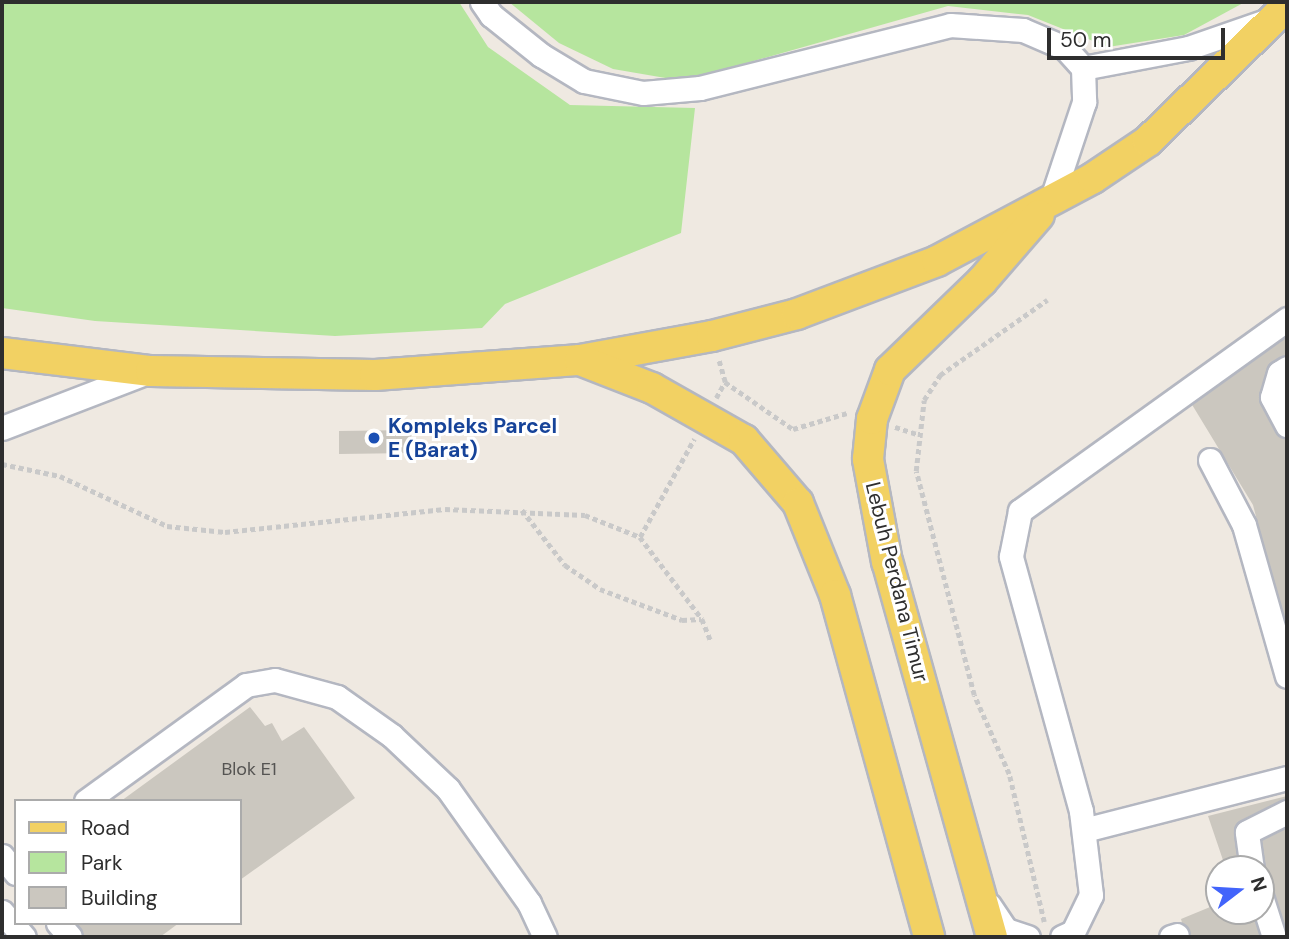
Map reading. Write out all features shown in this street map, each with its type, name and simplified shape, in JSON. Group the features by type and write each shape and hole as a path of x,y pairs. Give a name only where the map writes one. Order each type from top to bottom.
{"main road":[{"path":"2,353 151,371 369,376 580,360 797,314 937,261 1051,201 1148,141 1282,12"},
{"name":"Lebuh Perdana Timur","path":"992,937 876,511 868,459 873,419 890,370 982,281 1051,201"},
{"path":"580,360 652,388 744,440 798,503 835,595 929,937"}],"street":[{"path":"482,2 491,15 541,55 584,81 643,93 700,88 950,25 1023,30 1065,48 1083,68 1084,102 1051,201"},
{"path":"1083,68 1188,48 1282,12"},
{"path":"979,891 1006,930 1045,933 1073,932 1091,895 1084,830 1011,556 1020,512 1287,318"},
{"path":"1287,368 1279,373 1272,397 1287,425"},
{"path":"2,428 151,371"},
{"path":"1210,460 1244,525 1287,676"},
{"path":"89,799 246,685 275,680 337,697 392,736 447,789 529,903 545,937"},
{"path":"1084,830 1287,778"},
{"path":"1250,855 1247,832 1287,812"},
{"path":"2,912 24,937"}],"path":[{"path":"1045,933 1009,774 974,695 916,471 924,400 940,374 1047,300"},
{"path":"725,383 793,429 849,412 919,435"},
{"path":"2,464 60,476 167,526 225,532 445,509 522,509 585,515 640,537 702,619 711,642"},
{"path":"522,509 565,565 600,589 682,620 702,619"}],"green space":[{"path":"2,2 459,2 488,47 570,105 695,108 681,233 505,304 482,328 335,336 95,321 2,308"},
{"path":"509,2 1245,2 1184,35 1108,47 1028,15 948,6 683,81 613,69 559,43"}],"building":[{"path":"1287,333 1286,631 1253,505 1191,403"},
{"path":"411,430 412,453 339,454 339,431"},
{"path":"250,707 265,726 272,723 282,741 304,727 355,798 242,879 242,799 124,799"},
{"path":"1287,796 1287,937 1186,937 1181,919 1205,909 1205,925 1275,925 1275,855 1221,855 1208,816"},
{"path":"74,925 176,925 160,937 83,937"}],"place":[{"name":"Kompleks Parcel E (Barat)","path":"374,438"}]}
